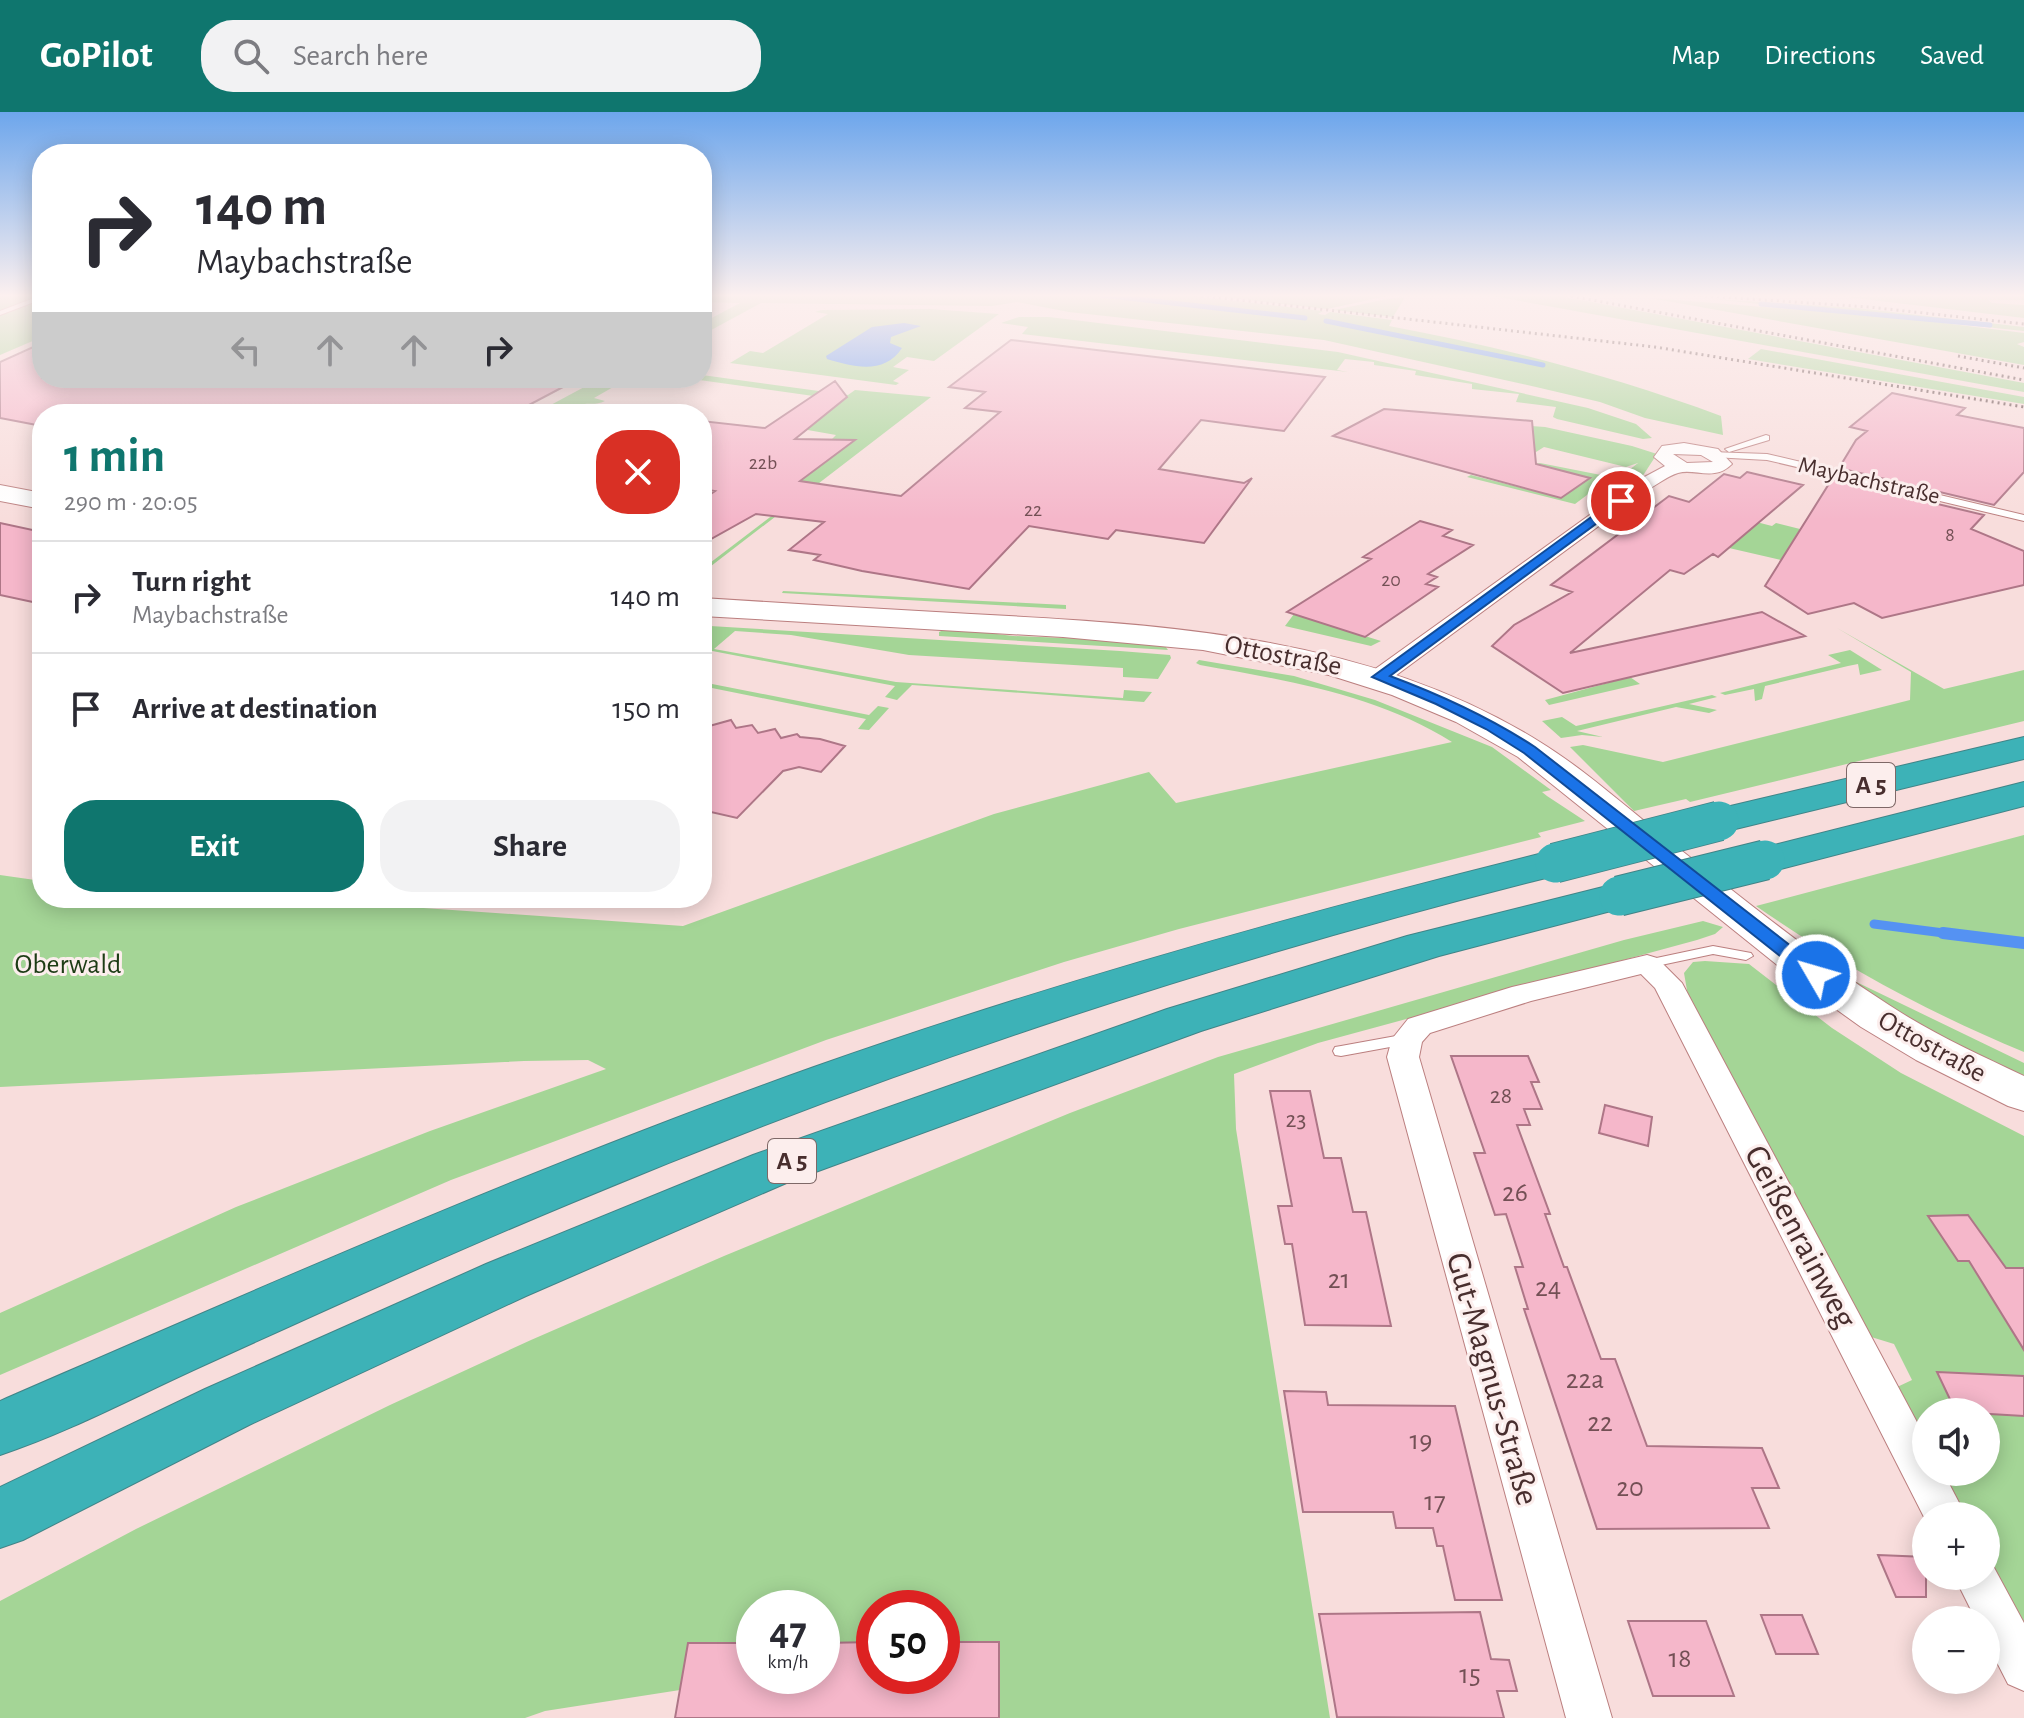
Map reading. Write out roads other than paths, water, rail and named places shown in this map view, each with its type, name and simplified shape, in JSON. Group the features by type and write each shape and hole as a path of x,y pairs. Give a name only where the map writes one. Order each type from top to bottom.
{"highway":[{"name":"A 5","path":"0,1429 477,1218 732,1117 960,1036 1142,976 1390,902 2024,748"},
{"name":"A 5","path":"0,1519 227,1407 464,1299 772,1168 1184,1020 1423,946 2024,794"}],"main road":[{"path":"0,493 32,499"},
{"name":"Ottostraße","path":"712,608 1176,636 1324,662 1379,677 1441,700 1530,750 1828,984 1932,1050 2024,1095"}],"street":[{"name":"Maybachstraße","path":"1379,677 1643,485 1678,466 1665,460 1663,454 1684,448 1713,454"},
{"path":"1407,1039 1419,1026 1523,994 1647,964"},
{"name":"Geißenrainweg","path":"1647,964 1667,983 1938,1502"},
{"name":"Gut-Magnus-Straße","path":"1407,1039 1403,1057 1407,1072 1589,1718"},
{"path":"1983,1590 2024,1669"}],"lane":[{"name":"Maybachstraße","path":"1713,454 1766,438"},
{"name":"Maybachstraße","path":"1713,454 1767,457 2024,518"},
{"path":"1647,964 1713,950 1746,956"},
{"path":"1341,1051 1407,1039"}],"waterway":[{"path":"1874,924 1955,934"},
{"path":"1943,933 1955,934"},
{"path":"1955,934 2024,943"},
{"path":"1955,934 1959,935"}],"railway":[{"path":"1796,370 2024,407"},
{"path":"1970,370 2024,380"}],"park label":[{"name":"Oberwald","path":"68,965"}]}
